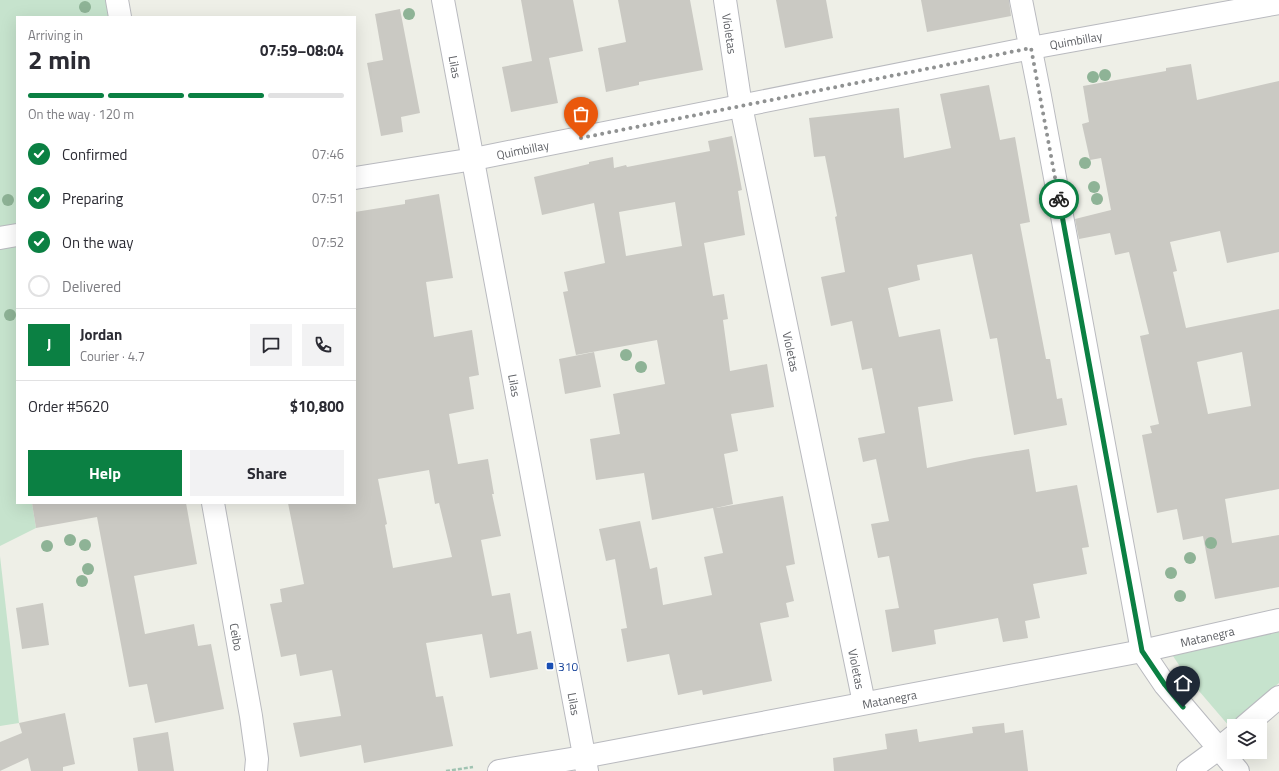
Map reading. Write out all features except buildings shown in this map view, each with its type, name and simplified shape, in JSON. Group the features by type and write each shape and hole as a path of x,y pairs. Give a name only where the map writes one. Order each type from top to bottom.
{"street":[{"path":"117,0 120,16"},
{"name":"Lilas","path":"443,0 474,159 585,764"},
{"name":"Violetas","path":"725,0 741,106 864,703"},
{"path":"1021,0 1142,651 1165,685 1226,742 1238,771"},
{"name":"Quimbillay","path":"356,178 474,159 1031,48 1279,3"},
{"path":"0,238 16,235"},
{"name":"Ceibo","path":"213,504 251,716 257,759 256,771"},
{"name":"Matanegra","path":"499,771 585,764 864,703 1142,651 1279,620"},
{"path":"1253,719 1279,697"},
{"path":"1188,771 1226,742"}],"green space":[{"path":"0,0 117,0 120,16 16,16 16,504 32,504 36,528 0,546"},
{"path":"0,556 19,723 0,726"},
{"path":"1279,625 1279,683 1237,719 1227,719 1227,724 1187,677 1169,650"}],"way so far":[{"path":"581,138 1031,48 1059,199"}],"place":[{"name":"310","path":"550,666"}],"route":[{"path":"1059,199 1142,651 1165,685 1183,707"}]}
